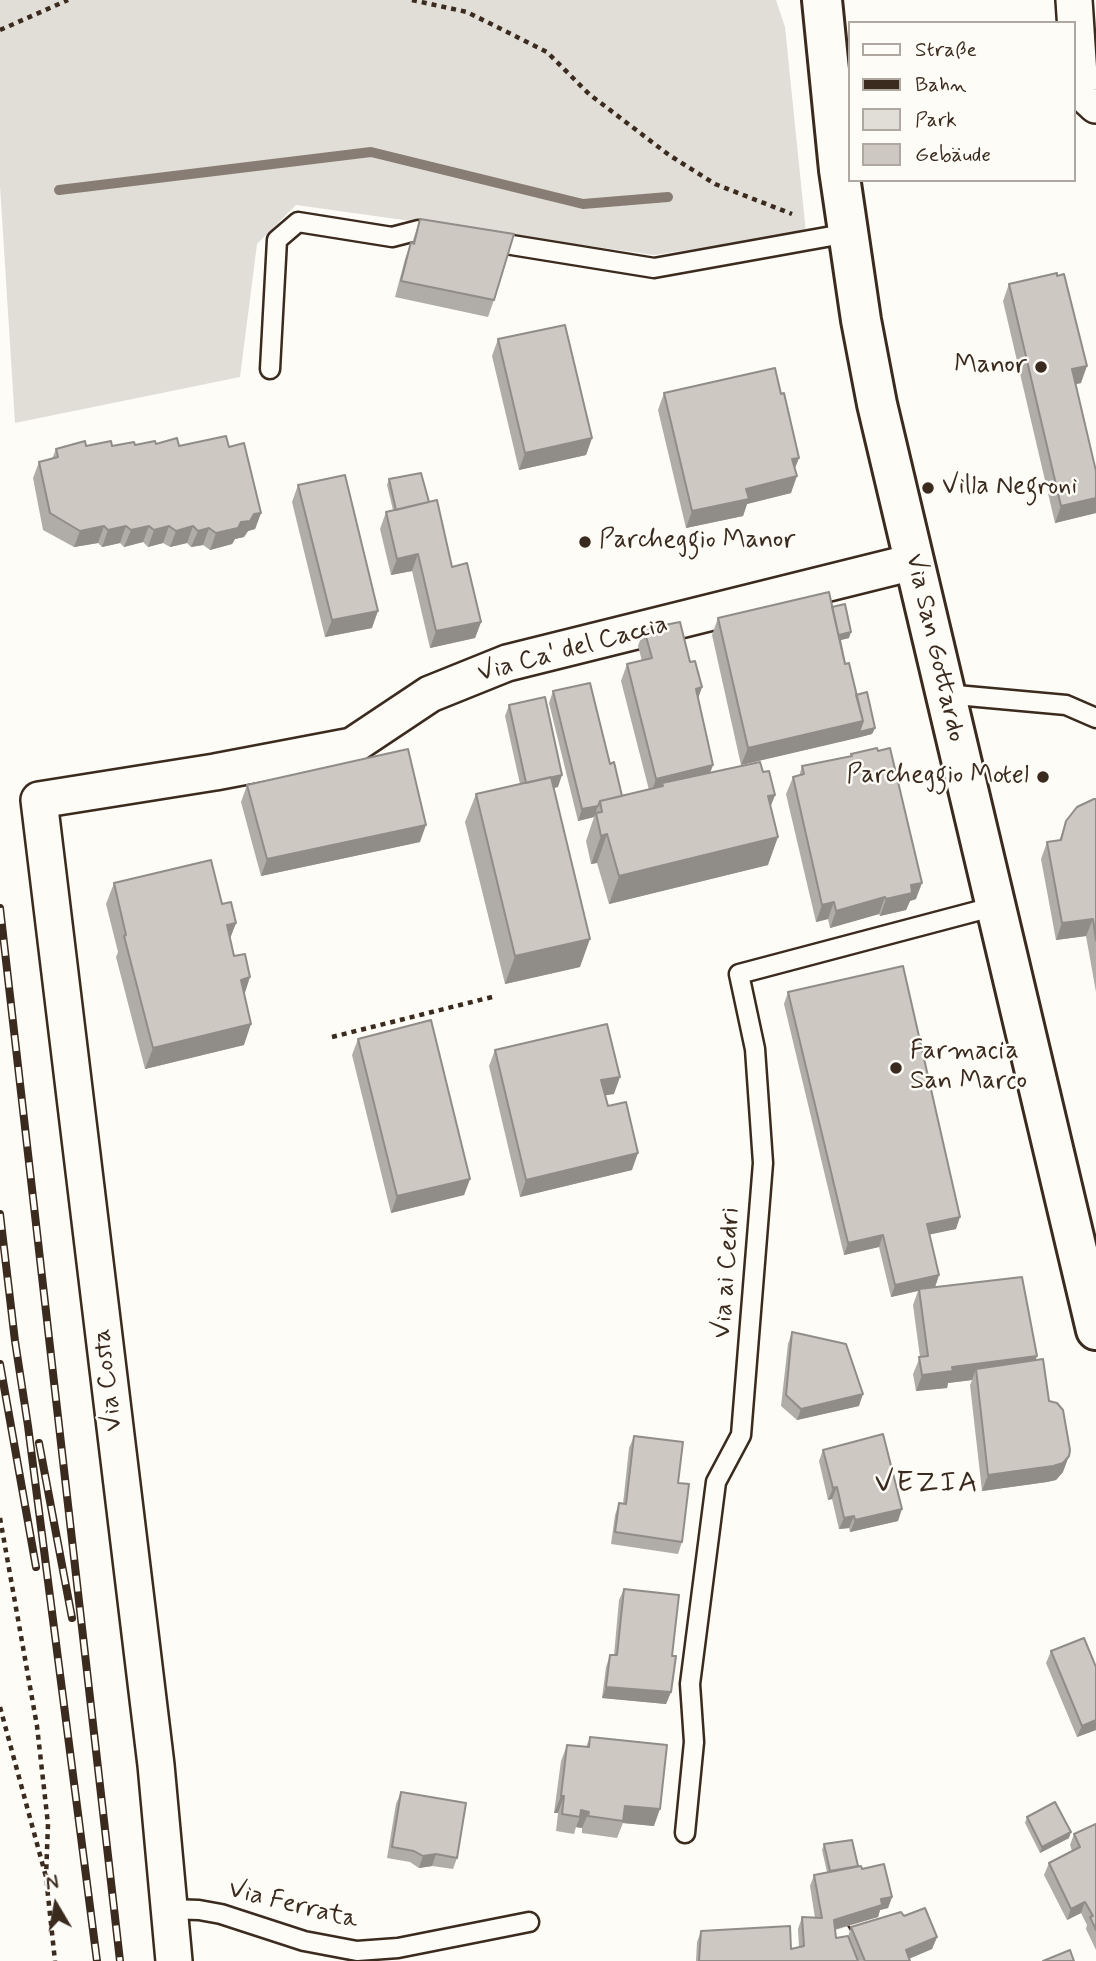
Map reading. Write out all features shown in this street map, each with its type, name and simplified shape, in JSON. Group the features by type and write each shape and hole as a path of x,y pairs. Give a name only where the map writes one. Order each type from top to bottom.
{"main road":[{"name":"Via San Gottardo","path":"822,0 846,235 877,404 996,906 1087,1255 1096,1330"}],"street":[{"path":"1074,0 1080,90 1096,105"},
{"name":"Via Ca' del Caccia","path":"39,800 215,772 352,746 430,694 508,663 913,562"},
{"name":"Via Costa","path":"39,800 154,1751 174,1961"}],"lane":[{"path":"270,369 277,240 298,222 392,236 419,230 654,268 846,235"},
{"path":"945,694 1066,705 1096,718"},
{"name":"Via ai Cedri","path":"685,1833 694,1742 690,1684 716,1482 741,1435 763,1164 755,1049 739,974 996,906"},
{"name":"Via Ferrata","path":"168,1909 221,1914 304,1941 357,1951 398,1948 529,1922"},
{"path":"841,1933 852,1961"}],"path":[{"path":"0,30 68,0"},
{"path":"411,0 467,12 547,52 589,93 670,155 715,184 846,235"},
{"path":"332,1037 496,996"},
{"path":"0,1518 37,1726 48,1824 46,1877 55,1961"},
{"path":"0,1707 46,1877"}],"green space":[{"path":"0,0 776,0 785,27 806,233 654,255 296,205 257,244 240,377 15,423 0,186"}],"building":[{"path":"420,219 514,234 494,300 401,281"},
{"path":"1057,273 1057,276 1064,274 1087,366 1072,369 1096,471 1096,498 1061,506 1009,284"},
{"path":"565,325 592,438 525,453 498,339"},
{"path":"775,368 781,394 784,393 799,458 792,459 797,476 746,489 749,499 692,511 664,393"},
{"path":"226,436 229,447 244,443 261,513 254,514 250,521 241,522 238,528 216,533 209,528 198,531 193,526 176,531 169,526 154,530 149,526 131,530 126,526 108,530 104,526 80,531 50,513 39,462 58,457 56,449 85,441 86,446 111,441 112,446 155,441 156,444 177,438 179,446"},
{"path":"421,473 429,502 396,510 389,479"},
{"path":"345,475 378,611 332,620 298,485"},
{"path":"437,500 452,567 467,563 481,622 436,631 418,554 397,559 386,512"},
{"path":"829,592 845,664 849,663 863,721 748,748 718,618"},
{"path":"845,604 851,632 839,635 845,664 832,607"},
{"path":"680,622 690,662 695,661 702,687 696,689 713,765 656,779 627,664 652,658 644,629"},
{"path":"590,683 610,764 614,762 622,796 582,809 553,691"},
{"path":"867,692 875,728 859,732 863,721 856,695"},
{"path":"545,697 562,775 526,783 509,705"},
{"path":"877,748 878,751 890,748 922,883 911,885 912,893 886,899 885,897 836,911 834,902 822,905 793,777 804,774 802,766"},
{"path":"408,749 426,825 267,859 247,785"},
{"path":"760,762 763,772 769,771 775,795 768,796 778,837 619,876 607,834 601,836 596,813 602,812 600,801 663,786 662,783"},
{"path":"551,777 590,939 515,956 476,794"},
{"path":"1094,799 1096,940 1093,919 1062,923 1047,842 1061,840 1066,821 1077,807"},
{"path":"211,860 222,904 231,902 236,923 227,925 234,956 245,954 250,977 241,980 251,1024 153,1048 124,936 126,935 114,883"},
{"path":"903,966 960,1217 927,1224 939,1275 895,1285 883,1235 848,1243 788,992"},
{"path":"431,1020 470,1179 397,1196 358,1039"},
{"path":"607,1024 620,1077 601,1080 608,1106 626,1102 638,1153 526,1180 495,1050"},
{"path":"1022,1277 1037,1356 952,1367 953,1371 922,1375 919,1357 928,1356 919,1289"},
{"path":"792,1332 846,1344 863,1394 801,1409 786,1395"},
{"path":"1043,1359 1049,1401 1057,1403 1063,1410 1069,1456 1063,1463 1053,1466 988,1475 976,1369"},
{"path":"883,1434 902,1509 855,1520 854,1516 844,1518 837,1487 833,1488 823,1450"},
{"path":"634,1436 683,1442 678,1483 689,1484 682,1542 615,1532 619,1503 626,1504"},
{"path":"624,1589 679,1595 671,1692 606,1687 610,1655 617,1655"},
{"path":"1084,1638 1096,1667 1096,1720 1082,1726 1051,1651"},
{"path":"590,1737 667,1745 660,1809 625,1806 623,1821 588,1816 589,1812 581,1810 580,1817 562,1814 564,1796 561,1796 567,1745 589,1747"},
{"path":"401,1792 466,1803 457,1858 436,1854 423,1856 414,1851 392,1847"},
{"path":"1055,1802 1071,1832 1042,1847 1027,1817"},
{"path":"1096,1824 1096,1930 1090,1917 1093,1916 1085,1902 1071,1909 1049,1863 1080,1847 1074,1834"},
{"path":"852,1840 858,1866 830,1871 824,1844"},
{"path":"884,1864 892,1897 881,1899 882,1905 834,1920 836,1938 848,1936 858,1961 699,1961 701,1931 790,1926 791,1949 804,1946 802,1917 822,1918 814,1875"},
{"path":"925,1908 937,1937 906,1950 910,1961 865,1961 851,1927 901,1912 904,1916"},
{"path":"1070,1950 1074,1961 1043,1961"}],"waterway":[{"path":"59,190 371,152 583,204 668,197"}],"railway":[{"path":"0,908 120,1961"},
{"path":"0,1214 97,1961"},
{"path":"0,1364 36,1567"},
{"path":"39,1443 72,1618"}],"place":[{"name":"Manor","path":"1041,367"},
{"name":"Villa Negroni","path":"928,488"},
{"name":"Parcheggio Manor","path":"585,542"},
{"name":"Parcheggio Motel","path":"1043,777"},
{"name":"Farmacia San Marco","path":"896,1068"}],"district":[{"name":"VEZIA","path":"927,1485"}]}
